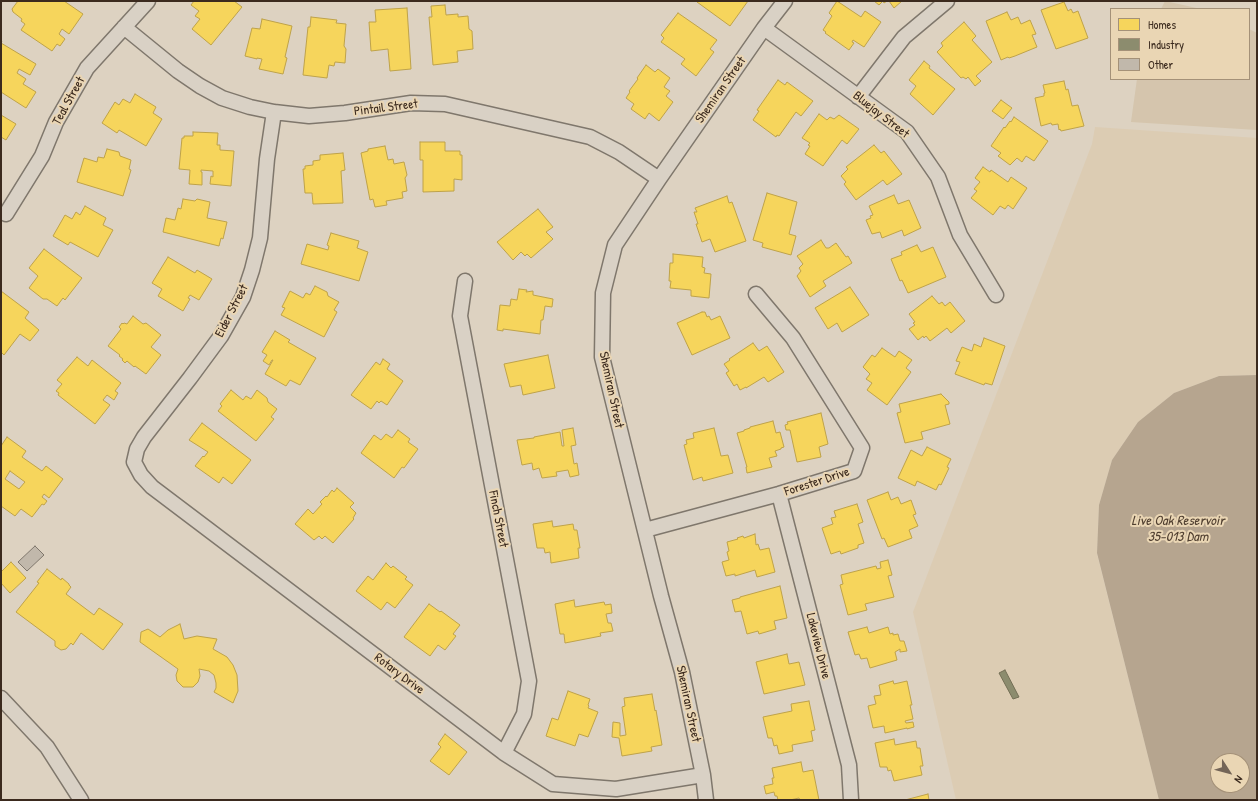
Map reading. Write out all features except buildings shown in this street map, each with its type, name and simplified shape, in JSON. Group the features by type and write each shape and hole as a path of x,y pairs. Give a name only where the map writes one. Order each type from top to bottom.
{"street":[{"name":"Teal Street","path":"6,214 42,156 56,122 87,68 148,1"},
{"name":"Shemiran Street","path":"706,800 703,775 682,672 661,596 602,357 603,293 615,245 658,179 764,28 785,1"},
{"path":"858,97 904,37 948,1"},
{"name":"Pintail Street","path":"124,27 178,71 200,86 222,98 250,107 274,112 309,116 345,113 411,103 445,104 590,137 619,152 658,179"},
{"name":"Bluejay Street","path":"764,28 907,132 938,177 960,235 996,295"},
{"name":"Eider Street","path":"134,462 137,449 144,437 221,336 243,297 260,238 266,159 274,112"},
{"name":"Finch Street","path":"465,281 460,316 529,681 524,714 504,753"},
{"name":"Forester Drive","path":"645,530 779,494 854,471 862,448 793,338 756,294"},
{"name":"Rotary Drive","path":"134,462 141,475 152,487 504,753 553,784 616,789 703,775"},
{"name":"Lakeview Drive","path":"779,494 848,764 850,800"},
{"path":"1,698 47,747 81,800"}],"shaded area":[{"path":"1165,1 1196,8 1162,8"},
{"path":"1250,30 1257,33 1257,130 1131,122 1137,80 1250,80"},
{"path":"1095,127 1257,138 1257,375 1219,376 1174,393 1138,422 1112,460 1099,505 1097,554 1159,800 956,800 913,612 1092,144"}],"water":[{"name":"Live Oak Reservoir 35-013 Dam","path":"1257,375 1257,800 1159,800 1097,553 1099,505 1112,460 1138,422 1174,393 1219,376"}]}
